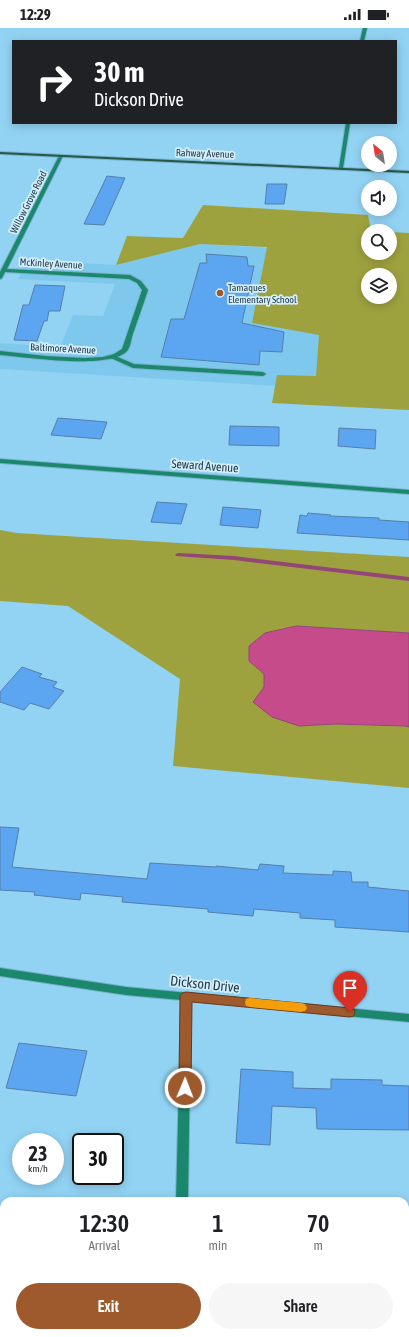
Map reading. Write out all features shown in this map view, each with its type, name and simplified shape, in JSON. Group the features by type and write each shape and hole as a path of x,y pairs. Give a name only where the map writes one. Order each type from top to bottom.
{"street":[{"path":"362,40 365,28"},
{"path":"342,168 348,124"},
{"name":"Rahway Avenue","path":"0,153 409,172"},
{"name":"Willow Grove Road","path":"0,277 61,156"},
{"name":"McKinley Avenue","path":"4,270 96,274"},
{"name":"Baltimore Avenue","path":"0,354 92,360 113,357 122,353 125,350 145,290 143,285 138,280 130,277 96,274"},
{"path":"113,357 133,366 263,374"},
{"name":"Seward Avenue","path":"0,461 409,492"},
{"name":"Dickson Drive","path":"0,972 126,991 409,1018"},
{"path":"182,1197 186,996"}],"shaded area":[{"path":"203,205 368,216 370,224 361,224 361,260 397,260 397,232 409,233 409,410 272,403 277,375 316,376 319,335 252,323 267,247 200,244 116,265 127,236 183,238"},
{"path":"200,244 361,253 361,260 397,260 397,255 409,256 409,410 272,403 276,386 0,369 0,343 60,347 73,315 103,316 115,284 18,279 27,260 116,265"},
{"path":"0,530 17,533 409,557 409,633 296,626 265,633 249,646 249,661 264,674 264,687 299,726 335,724 409,727 409,788 173,766 180,679 68,606 0,601"},
{"path":"296,626 409,633 409,727 335,724 299,726 272,717 253,702 264,687 264,674 249,661 249,646 265,633"}],"building":[{"path":"107,176 125,178 104,225 84,224"},
{"path":"267,184 287,184 284,204 265,204"},
{"name":"Tamaques Elementary School","path":"206,254 247,257 248,266 254,266 242,323 284,332 282,352 260,351 259,365 161,357 171,319 184,319 200,263 207,263"},
{"path":"35,285 65,286 60,311 49,311 47,321 44,321 37,341 14,340 23,305 29,305"},
{"path":"58,418 107,422 101,439 51,435"},
{"path":"230,426 279,427 279,446 229,445"},
{"path":"339,428 376,430 375,449 338,446"},
{"path":"157,502 187,504 181,524 151,522"},
{"path":"223,507 261,510 258,528 220,525"},
{"path":"308,513 331,515 330,516 379,518 379,520 409,522 409,540 297,533 300,515 307,516"},
{"path":"22,667 42,674 39,677 57,682 53,687 64,691 49,709 30,703 24,710 0,702 0,692"},
{"path":"0,827 19,828 12,867 147,879 150,863 216,866 258,870 260,864 284,866 283,873 333,875 333,871 351,872 352,882 368,882 368,887 409,891 409,932 335,927 335,920 300,918 300,913 254,909 253,916 208,912 208,909 122,902 123,897 81,893 80,900 34,895 35,892 0,890"},
{"path":"19,1043 87,1051 76,1096 6,1088"},
{"path":"241,1069 293,1072 293,1088 331,1089 331,1079 382,1080 382,1085 409,1086 409,1130 317,1129 316,1108 272,1106 270,1145 236,1143"}],"waterway":[{"path":"178,555 234,558 409,579"}],"slow traffic":[{"path":"250,1003 301,1008"}],"place":[{"name":"Tamaques Elementary School","path":"220,293"}],"route":[{"path":"185,1088 186,996 350,1012"}]}
